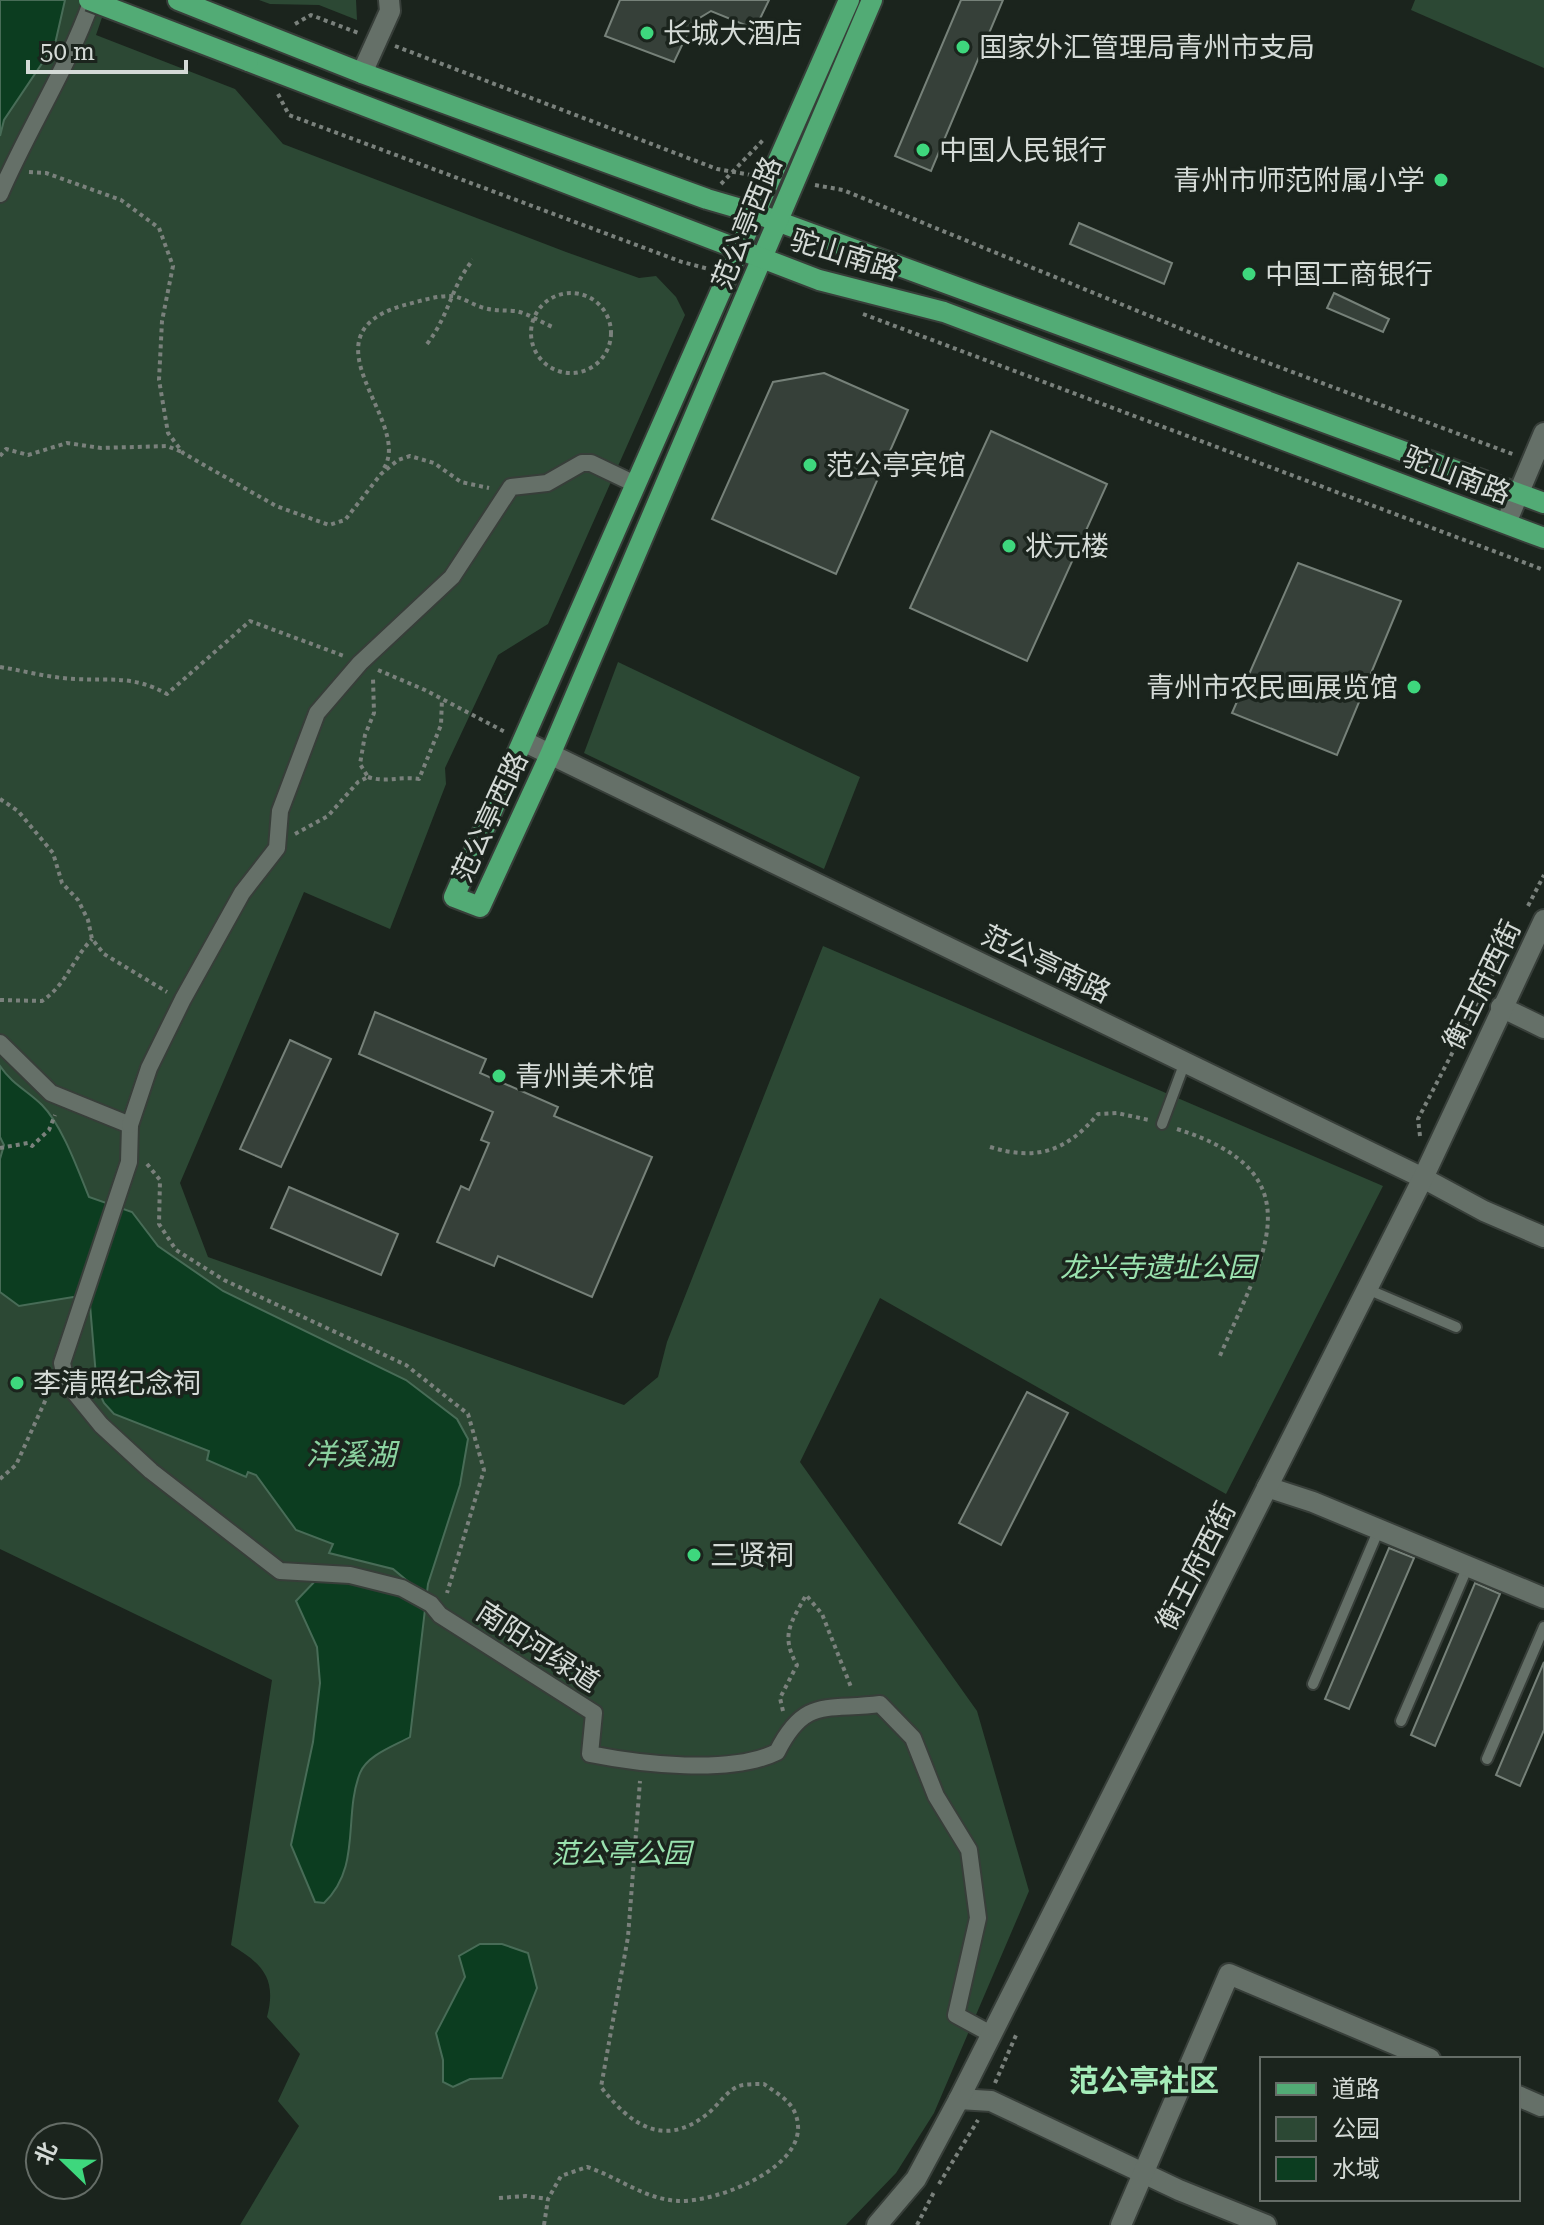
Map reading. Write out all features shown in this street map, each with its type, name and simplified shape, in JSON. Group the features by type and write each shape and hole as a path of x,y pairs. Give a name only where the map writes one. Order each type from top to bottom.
{"main road":[{"name":"驼山南路","path":"91,0 819,280 944,312 1544,538"},
{"name":"驼山南路","path":"178,0 362,73 707,199 755,213 1544,503"},
{"name":"范公亭西路","path":"849,0 454,897 480,907 550,755 872,0"}],"street":[{"path":"0,194 30,126 73,54 91,0"},
{"path":"362,73 392,4"},
{"path":"1506,523 1529,460 1544,433"},
{"path":"62,1363 129,1162 130,1125 149,1068 242,893 277,848 280,811 317,713 360,663 452,577 511,487 547,483 582,463 591,463 635,484"},
{"name":"范公亭南路","path":"523,741 1423,1178 1484,1211 1544,1237"},
{"name":"衡王府西街","path":"877,2225 916,2179 959,2099 1423,1178 1544,920"},
{"path":"1501,1007 1544,1028"},
{"path":"0,1043 51,1093 130,1125"},
{"name":"南阳河绿道","path":"62,1363 66,1382 101,1425 151,1471 280,1571 350,1575 402,1588 594,1713 590,1754 642,1765 735,1763 764,1758 777,1752 787,1732 806,1713 824,1706 840,1710 880,1704"},
{"path":"1267,1487 1379,1529 1544,1598"},
{"path":"880,1704 913,1738 936,1796 969,1850 978,1918 956,2015 991,2034"},
{"path":"1121,2225 1229,1974 1425,2057"},
{"path":"1520,2097 1541,2106"},
{"path":"959,2099 991,2101 1144,2173 1266,2225"}],"lane":[{"path":"1162,1124 1185,1062"},
{"path":"1367,1289 1456,1327"},
{"path":"1313,1684 1379,1529"},
{"path":"1401,1721 1468,1566"},
{"path":"1487,1759 1544,1627"}],"path":[{"path":"267,34 311,15 717,169 758,176"},
{"path":"256,64 289,115 682,262 711,270"},
{"path":"707,199 772,130"},
{"path":"10,171 46,173 121,200 159,228 173,266 162,321 159,380 168,433 183,453"},
{"path":"813,185 843,190 1228,348 1529,460"},
{"path":"427,344 443,324 457,281 473,260"},
{"path":"0,456 6,449 28,455 67,443 101,448 167,446 276,506 329,525 345,520 389,460 390,445 362,379 360,352 367,326 380,313 454,295 480,307 517,311 555,328"},
{"path":"560,295 585,296 605,312 610,325 607,351 587,370 561,373 538,358 531,334 533,319 539,309 560,295"},
{"path":"858,313 1544,570"},
{"path":"381,474 398,460 410,456 434,463 461,482 483,488 511,487"},
{"path":"0,667 73,679 116,678 145,682 167,694 250,621 360,663"},
{"path":"442,699 441,725 419,779 404,776 384,782 368,777 360,764 365,735 374,713 373,668 442,699 523,741"},
{"path":"277,848 304,827 328,816 358,782 368,777"},
{"path":"0,799 18,811 53,853 62,883 88,920 92,939 104,954 127,970 183,999"},
{"path":"0,1000 42,1001 65,981 79,953 92,939"},
{"path":"0,1148 28,1143 32,1146 49,1130 56,1113"},
{"path":"990,1147 1016,1155 1041,1152 1079,1136 1098,1114 1117,1113 1162,1124 1223,1145 1243,1159 1254,1171 1270,1203 1264,1252 1219,1358"},
{"path":"130,1144 160,1180 159,1224 176,1250 224,1280 406,1365 468,1414 484,1470 436,1609"},
{"path":"0,1479 16,1465 62,1363"},
{"path":"787,1732 780,1698 797,1665 787,1647 790,1625 806,1595 822,1614 854,1693 880,1704"},
{"path":"544,2225 548,2199 561,2176 587,2167 639,2192 661,2198 679,2201 705,2199 754,2184 790,2149 799,2128 795,2112 764,2084 739,2086 705,2116 667,2131 637,2124 624,2115 601,2087 628,1937 642,1765"},
{"path":"499,2198 526,2196 548,2199"}],"green space":[{"name":"范公亭公园","path":"0,0 108,0 96,35 235,89 283,144 639,278 656,276 676,297 685,315 548,624 498,655 445,768 446,784 390,929 304,892 180,1183 208,1257 624,1405 658,1377 667,1342 823,946 1383,1186 1226,1494 880,1298 800,1462 977,1711 1029,1891 934,2113 896,2173 846,2225 240,2225 299,2126 278,2101 300,2054 267,2017 270,1992 265,1974 252,1959 231,1945 272,1680 0,1549"},
{"path":"259,0 356,0 357,20 319,5 270,4"},
{"path":"1415,0 1544,0 1544,68 1411,10"},
{"path":"618,662 860,777 824,869 584,753"}],"water":[{"path":"0,0 65,0 55,44 4,120 0,136"},
{"name":"洋溪湖","path":"0,1066 37,1100 56,1124 89,1197 132,1212 158,1246 223,1291 406,1380 457,1419 468,1439 460,1485 428,1584 410,1737 375,1756 360,1773 355,1789 348,1857 336,1889 324,1903 315,1902 291,1845 313,1742 320,1683 317,1647 296,1601 318,1578 354,1579 406,1595 410,1583 393,1569 329,1553 333,1544 296,1530 256,1475 248,1472 246,1477 207,1460 209,1451 114,1414 97,1388 90,1305 73,1297 19,1306 0,1292 0,1159 4,1145 0,1137"},
{"path":"480,1944 502,1944 528,1953 537,1988 502,2078 470,2079 453,2087 443,2082 443,2060 436,2033 465,1977 459,1956"}],"building":[{"name":"长城大酒店","path":"620,0 769,0 755,29 711,11 693,22 674,62 605,36"},
{"path":"961,0 1003,0 931,171 895,156"},
{"path":"1079,223 1172,263 1164,284 1070,244"},
{"path":"1334,293 1389,319 1383,332 1327,308"},
{"name":"范公亭宾馆","path":"824,373 908,410 836,574 712,519 773,382"},
{"name":"状元楼","path":"991,431 1107,484 1027,661 910,608"},
{"path":"1298,563 1401,601 1337,755 1232,713"},
{"path":"375,1012 486,1059 480,1073 558,1107 554,1116 652,1157 592,1297 498,1256 494,1266 437,1242 461,1186 469,1190 489,1143 481,1140 493,1112 359,1054"},
{"path":"290,1040 331,1059 281,1167 240,1149"},
{"path":"289,1187 398,1234 381,1275 271,1228"},
{"path":"1027,1392 1068,1413 1001,1545 959,1523"},
{"path":"1389,1548 1414,1558 1349,1709 1325,1699"},
{"path":"1475,1583 1500,1594 1435,1746 1411,1735"},
{"path":"1544,1662 1544,1730 1520,1786 1496,1775"}],"place":[{"name":"长城大酒店","path":"647,33"},
{"name":"国家外汇管理局青州市支局","path":"963,47"},
{"name":"中国人民银行","path":"923,150"},
{"name":"青州市师范附属小学","path":"1441,180"},
{"name":"中国工商银行","path":"1249,274"},
{"name":"范公亭宾馆","path":"810,465"},
{"name":"状元楼","path":"1009,546"},
{"name":"青州市农民画展览馆","path":"1414,687"},
{"name":"青州美术馆","path":"499,1076"},
{"name":"李清照纪念祠","path":"17,1383"},
{"name":"三贤祠","path":"694,1555"}],"district":[{"name":"范公亭社区","path":"1144,2080"}],"park label":[{"name":"龙兴寺遗址公园","path":"1158,1267"}]}
